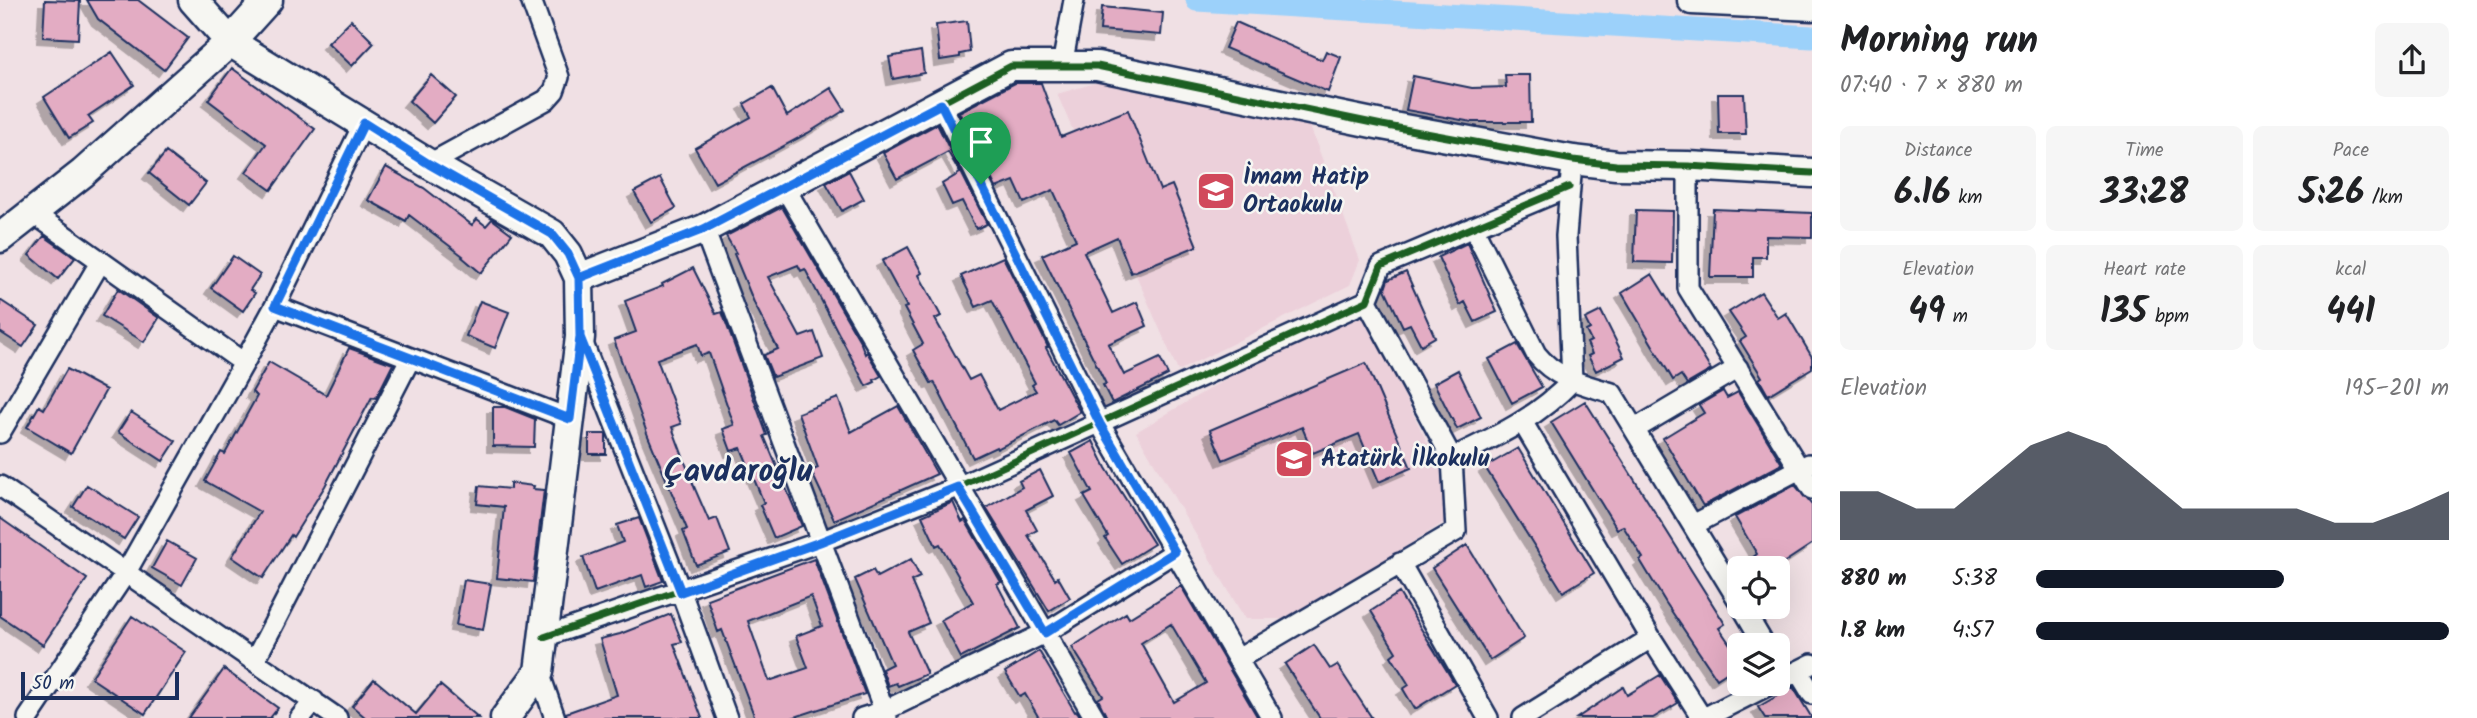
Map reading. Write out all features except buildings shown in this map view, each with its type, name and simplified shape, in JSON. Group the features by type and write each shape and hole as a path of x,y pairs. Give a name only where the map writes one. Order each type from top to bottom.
{"street":[{"path":"193,0 230,42 429,164 552,234 568,254 579,278 580,337 539,672 555,718"},
{"path":"0,238 83,173 230,42 268,0"},
{"path":"429,164 546,100 554,91 559,77 531,0"},
{"path":"1692,0 1812,6"},
{"path":"1062,66 1074,2"},
{"path":"579,278 704,229 1011,66 1097,66 1382,125 1571,173"},
{"path":"941,104 1100,424 1272,718"},
{"path":"28,718 125,574 275,306 364,123"},
{"path":"544,637 820,542 958,487 1100,424 1367,301 1381,266 1473,227 1571,173 1616,165 1812,173"},
{"path":"1688,166 1688,288 1738,368 1806,466 1812,489"},
{"path":"1452,458 1523,423 1558,396 1572,381 1566,236 1571,173"},
{"path":"785,188 1095,718"},
{"path":"33,213 244,363"},
{"path":"1473,227 1536,354 1550,369 1572,381 1612,393 1727,582"},
{"path":"704,229 886,715"},
{"path":"0,433 101,261"},
{"path":"1238,659 1456,531 1452,458 1367,301"},
{"path":"275,306 570,419"},
{"path":"580,337 681,592 727,718"},
{"path":"255,660 410,359"},
{"path":"1635,429 1738,368"},
{"path":"1523,423 1651,638 1703,718 1745,696"},
{"path":"1693,525 1806,466"},
{"path":"0,486 337,718"},
{"path":"862,718 886,715 1045,633 1175,552"},
{"path":"1400,563 1488,718"},
{"path":"1522,718 1651,638"},
{"path":"505,718 539,672"},
{"path":"1790,676 1812,694"},
{"path":"300,718 314,701"}],"shaded area":[{"name":"İmam Hatip Ortaokulu","path":"1113,78 1308,121 1360,260 1350,285 1178,371 1057,94"},
{"name":"Atatürk İlkokulu","path":"1358,301 1449,487 1446,521 1291,619 1245,619 1136,432"}],"waterway":[{"path":"1197,0 1812,37"}],"cycle path":[{"path":"579,278 704,229 1011,66 1097,66 1382,125 1573,160 1616,165 1812,173"},
{"path":"544,637 820,542 958,487 1367,301 1381,266 1569,187"}],"place":[{"name":"İmam Hatip Ortaokulu","path":"1216,191"},
{"name":"Atatürk İlkokulu","path":"1294,459"}],"district":[{"name":"Çavdaroğlu","path":"738,472"}],"route":[{"path":"981,184 941,104 704,229 579,278 580,337 570,419 275,306 364,123 429,164 552,234 568,254 579,278 580,337 681,592 820,542 958,487 1045,633 1175,552 1100,424 981,184"}]}
